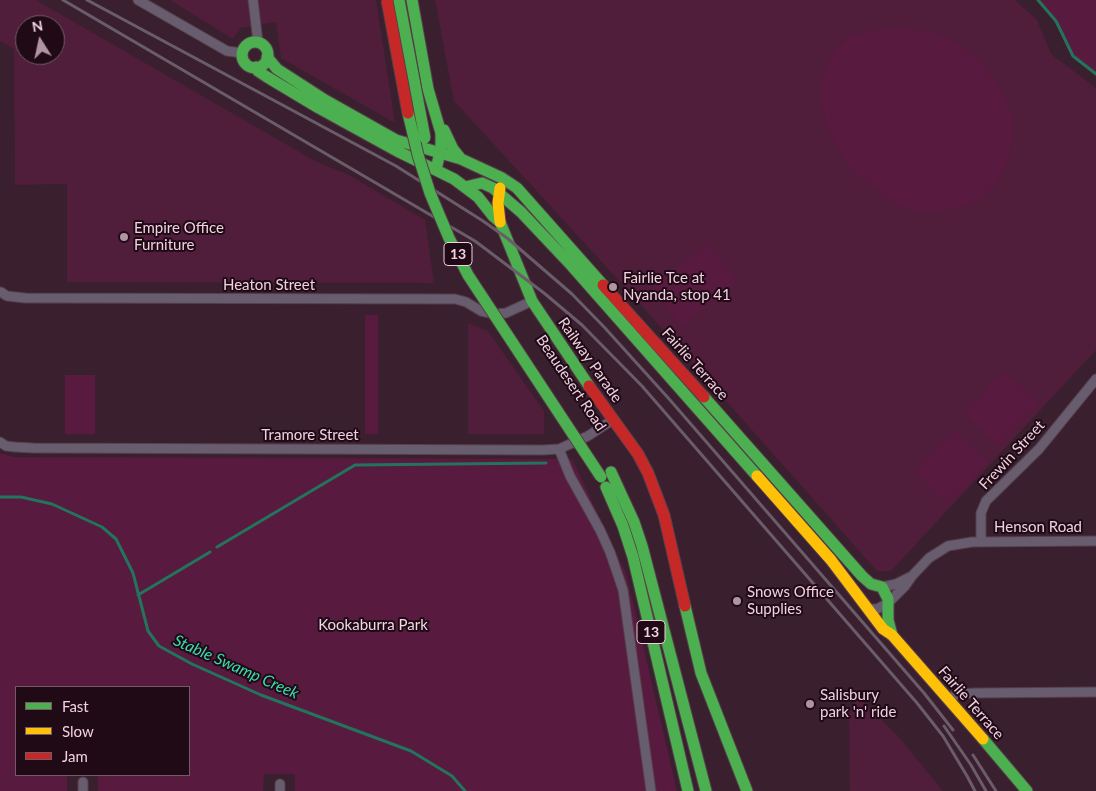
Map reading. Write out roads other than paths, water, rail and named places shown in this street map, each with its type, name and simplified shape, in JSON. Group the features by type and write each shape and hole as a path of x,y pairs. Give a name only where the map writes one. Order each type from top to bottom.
{"main road":[{"name":"Beaudesert Road","path":"387,0 406,105 418,155 430,193 449,238 468,275 488,307 571,430 606,475 634,522 642,546 706,791"},
{"name":"Beaudesert Road","path":"399,0 426,144 440,189 479,273 549,378"},
{"path":"412,0 428,89 439,122 442,139 436,152"},
{"path":"419,39 414,44 414,47 436,152 436,170"},
{"path":"268,56 264,64 256,67 246,64 242,53 248,44 258,42 266,49 268,56 277,69 325,100 396,140 436,152"},
{"name":"Railway Parade","path":"256,67 258,71 267,77 397,152 454,178 478,197 492,216 500,222 532,301 638,454 657,492 701,673 747,791"},
{"path":"439,122 453,149 461,159"},
{"name":"Fairlie Terrace","path":"436,152 461,159 502,178 517,188 578,259 671,359 862,576 871,584 882,587"},
{"path":"500,222 498,203 502,178"},
{"name":"Fairlie Terrace","path":"465,187 482,183 500,192 565,258 832,560 883,629 892,635 1027,791"},
{"name":"Beaudesert Road","path":"582,425 599,452 612,500 633,557 688,791"},
{"path":"882,587 888,603 888,620 892,635"}],"street":[{"path":"138,0 227,51 242,53"},
{"path":"253,0 258,42"},
{"name":"Heaton Street","path":"0,292 7,296 25,298 455,299 466,302 481,311 495,314 506,313 532,301"},
{"name":"Frewin Street","path":"981,542 981,513 986,501 1039,449 1094,384"},
{"name":"Tramore Street","path":"0,442 15,448 559,449 588,436 614,419"},
{"path":"559,449 570,476 607,545 617,568 623,590 651,791"},
{"name":"Henson Road","path":"981,542 1096,541"},
{"path":"869,609 878,609 888,603 906,586 912,576 929,558 948,546 981,542"},
{"path":"882,587 896,584 912,576"},
{"path":"949,700 956,694 976,692 1096,692"}],"waterway":[{"path":"1038,0 1056,21 1073,56 1096,74"},
{"path":"217,547 355,465 546,463"},
{"name":"Stable Swamp Creek","path":"0,497 21,497 52,504 102,527 116,539 133,573 148,631 159,646 192,664 261,695 411,751 452,776 465,791"},
{"path":"138,595 210,552"}],"railway":[{"path":"63,0 475,241 544,293 582,325 642,386 917,703 943,736 975,791"},
{"path":"87,0 396,166 507,238 572,294 605,328 670,400 924,693 953,730"},
{"path":"944,726 971,765 986,791"},
{"path":"973,755 996,791"}],"place":[{"name":"Empire Office Furniture","path":"124,237"},
{"name":"Fairlie Tce at Nyanda, stop 41","path":"613,287"},
{"name":"Snows Office Supplies","path":"737,601"},
{"name":"Salisbury park 'n' ride","path":"810,704"}],"park label":[{"name":"Kookaburra Park","path":"373,625"}]}
